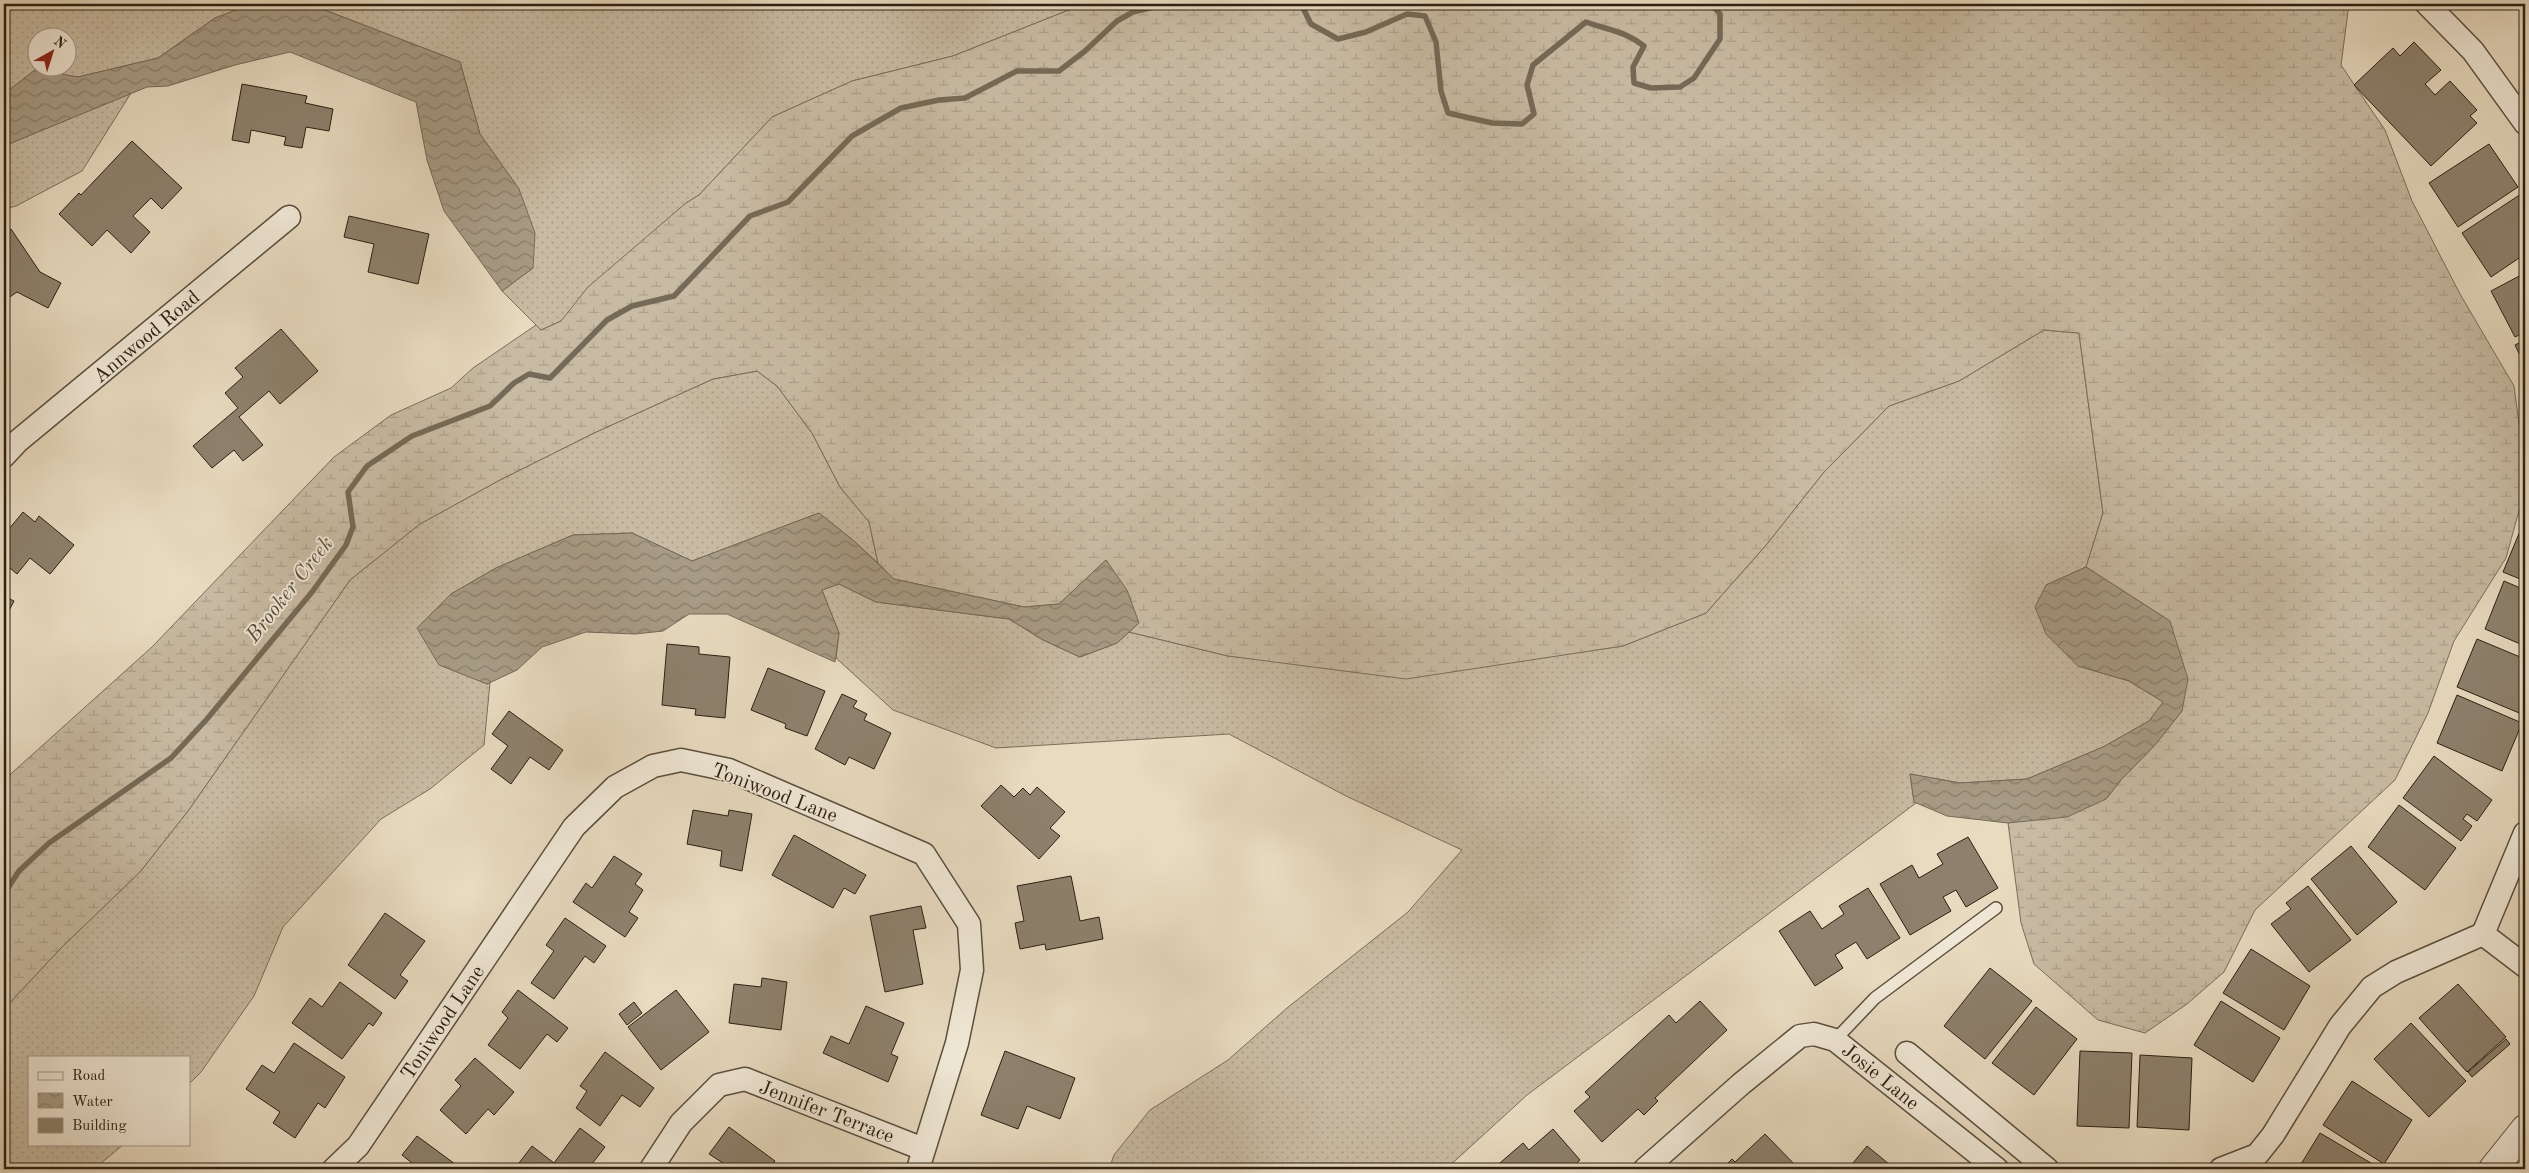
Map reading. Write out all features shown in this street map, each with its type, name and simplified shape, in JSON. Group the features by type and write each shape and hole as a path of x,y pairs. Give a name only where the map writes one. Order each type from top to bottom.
{"street":[{"path":"2426,4 2473,51 2525,123"},
{"name":"Annwood Road","path":"8,442 289,217"},
{"name":"Toniwood Lane","path":"334,1169 358,1146 574,827 615,787 653,766 681,760 729,770 924,854 970,924 972,970 957,1043 921,1159"},
{"path":"2221,1169 2257,1155 2274,1135 2340,1026 2372,986 2396,972 2483,934 2525,833"},
{"path":"2483,934 2525,966"},
{"name":"Josie Lane","path":"1645,1169 1741,1084 1800,1036 1814,1034 1835,1040 1997,1169"},
{"path":"1907,1052 2047,1169"},
{"name":"Jennifer Terrace","path":"650,1169 681,1123 720,1085 745,1079 921,1159"},
{"path":"2493,1169 2525,1130"}],"lane":[{"path":"1835,1040 1875,998 1996,908"}],"green space":[{"path":"4,4 252,4 215,18 158,58 78,77 78,28 28,28 28,75 4,94"},
{"path":"309,4 1084,4 953,56 852,81 772,117 699,195 686,203 561,321 541,330 502,291 533,268 519,189 480,134 460,62"},
{"path":"1084,4 2349,4 2341,65 2385,130 2412,201 2460,294 2514,386 2525,469 2525,489 2506,558 2454,641 2428,713 2395,780 2255,910 2224,972 2187,1004 2145,1033 2098,1020 2034,964 2021,923 2008,823 2106,799 2121,780 2155,745 2182,711 2170,621 2086,567 2103,513 2079,333 2044,330 1959,381 1889,406 1824,472 1767,544 1706,613 1623,646 1406,679 1228,656 1129,632 1139,623 1106,560 1059,604 1024,607 894,579 878,563 869,522 840,487 812,433 777,386 757,371 713,379 594,433 498,481 420,524 350,580 188,811 140,872 62,947 4,1009 4,780 152,647 334,457 391,415 451,388 473,368 536,325 541,330 561,321 588,287 686,203 699,195 772,117 852,81 953,56"},
{"path":"131,93 82,171 16,206 4,209 4,146"},
{"path":"2044,330 2079,333 2103,513 2086,567 2046,585 2078,666 2129,681 2164,702 2149,721 2103,747 2027,779 1960,783 1910,774 1914,801 1916,803 1527,1095 1446,1169 1109,1169 1114,1155 1150,1110 1228,1060 1287,1008 1408,912 1462,850 1346,796 1229,734 996,748 893,710 836,658 839,633 822,590 839,584 876,602 1009,619 1043,640 1080,657 1117,643 1129,632 1228,656 1292,663 1516,661 1623,646 1706,613 1767,544 1824,472 1889,406 1959,381"},
{"path":"757,371 777,386 812,433 840,487 869,522 878,563 819,513 692,561 632,533 573,535 496,568 451,594 487,684 490,683 484,745 430,789 381,819 283,927 254,996 201,1072 190,1083 190,1056 28,1056 28,1146 122,1146 94,1169 4,1169 4,1009 62,947 140,872 188,811 350,580 420,524 498,481 594,433 713,379"}],"water":[{"path":"252,4 309,4 460,62 480,134 519,189 535,233 533,268 502,291 444,211 427,160 416,102 290,52 235,65 168,86 147,87 4,146 4,94 28,75 28,78 78,78 158,58 215,18"},
{"path":"819,513 854,541 894,579 1024,607 1059,604 1106,560 1127,590 1139,623 1117,643 1080,657 1043,640 1009,619 876,602 839,584 822,590 839,633 835,662 727,614 689,614 663,631 635,634 586,632 542,647 517,670 487,684 439,665 417,628 451,594 496,568 573,535 632,533 692,561"},
{"path":"2086,567 2170,621 2188,679 2182,711 2155,745 2121,780 2106,799 2067,817 2008,823 1947,816 1914,802 1910,774 1960,783 2027,779 2103,747 2149,721 2163,702 2129,681 2078,666 2046,634 2035,607 2046,585"}],"building":[{"path":"2414,42 2441,70 2425,84 2435,95 2450,81 2477,110 2470,116 2477,123 2431,166 2354,85 2393,48 2400,56"},
{"path":"242,84 307,96 305,103 333,109 329,131 306,127 302,148 284,145 286,137 251,130 249,143 232,140"},
{"path":"132,141 182,188 162,209 151,198 133,216 150,232 131,253 107,230 92,246 59,214 79,193 81,195"},
{"path":"2489,144 2518,187 2458,227 2429,183"},
{"path":"2521,194 2525,201 2525,254 2491,277 2462,233"},
{"path":"349,216 429,234 418,284 368,272 374,244 344,237"},
{"path":"11,229 40,272 61,283 48,308 17,292 4,301 4,234"},
{"path":"2525,273 2525,332 2515,337 2491,291"},
{"path":"281,329 318,371 280,404 269,391 239,417 263,445 243,461 234,450 212,468 193,446 238,408 225,393 243,377 235,368"},
{"path":"2525,340 2525,366 2515,345"},
{"path":"23,512 35,522 39,516 74,545 50,574 30,558 17,574 4,563 4,535"},
{"path":"2523,524 2525,525 2525,581 2503,572"},
{"path":"2504,581 2525,590 2525,646 2485,629"},
{"path":"4,596 14,601 4,620"},
{"path":"2477,639 2525,659 2524,715 2457,687"},
{"path":"667,644 699,647 699,654 730,657 725,718 695,715 696,709 662,705"},
{"path":"768,668 825,691 807,736 785,728 786,724 751,710"},
{"path":"842,694 857,701 853,707 867,714 864,720 891,733 874,769 849,757 845,765 815,749"},
{"path":"2457,695 2522,723 2502,771 2437,743"},
{"path":"509,711 563,750 549,770 530,757 511,784 491,769 508,746 492,734"},
{"path":"2434,756 2492,800 2477,821 2467,814 2463,819 2472,826 2461,841 2403,798"},
{"path":"1001,785 1014,797 1023,788 1030,795 1037,787 1065,812 1050,828 1060,836 1039,859 981,806"},
{"path":"2399,805 2456,848 2425,890 2368,847"},
{"path":"693,810 728,816 729,810 752,814 742,871 720,866 722,851 687,844"},
{"path":"794,835 866,875 855,894 844,888 833,908 772,875"},
{"path":"1968,837 1998,888 1966,907 1956,890 1943,897 1951,911 1910,935 1880,884 1912,865 1919,878 1943,864 1937,854"},
{"path":"2351,846 2397,902 2357,935 2311,879"},
{"path":"614,856 642,874 635,884 643,890 629,912 638,918 625,937 573,902 586,883 592,888"},
{"path":"1071,876 1080,921 1099,917 1103,939 1046,950 1045,944 1020,949 1015,923 1024,921 1017,886"},
{"path":"2308,886 2351,940 2309,972 2271,924 2291,909 2286,903"},
{"path":"1868,888 1900,938 1867,959 1856,942 1835,955 1843,968 1815,986 1779,931 1810,911 1822,929 1844,914 1839,906"},
{"path":"921,906 926,928 913,930 923,984 885,992 870,916"},
{"path":"385,913 425,941 400,975 408,981 395,999 348,965"},
{"path":"565,918 606,946 594,963 585,956 554,999 531,983 554,951 546,945"},
{"path":"2251,949 2310,986 2284,1030 2223,993"},
{"path":"1990,968 2032,1001 1985,1059 1944,1026"},
{"path":"762,978 787,982 781,1030 729,1023 734,984 761,987"},
{"path":"340,982 382,1013 373,1026 369,1023 342,1059 292,1023 310,998 322,1007"},
{"path":"2458,984 2506,1037 2467,1072 2419,1018"},
{"path":"518,990 568,1028 557,1042 547,1034 520,1069 488,1045 508,1018 502,1012"},
{"path":"676,990 709,1032 661,1070 628,1027"},
{"path":"1700,1001 1727,1030 1655,1098 1658,1101 1644,1115 1638,1109 1602,1142 1574,1111 1590,1097 1585,1092 1669,1015 1676,1023"},
{"path":"2221,1001 2280,1038 2253,1082 2194,1045"},
{"path":"634,1002 642,1013 627,1025 619,1014"},
{"path":"866,1006 904,1023 891,1054 898,1057 888,1082 823,1053 831,1036 849,1044"},
{"path":"2036,1007 2077,1039 2034,1095 1992,1063"},
{"path":"2411,1023 2466,1081 2429,1117 2374,1059"},
{"path":"2506,1039 2510,1044 2472,1077 2468,1072"},
{"path":"294,1043 345,1077 325,1108 318,1103 295,1138 273,1123 280,1112 246,1089 262,1065 274,1073"},
{"path":"1005,1051 1075,1078 1060,1119 1027,1106 1018,1129 981,1115"},
{"path":"2080,1051 2132,1053 2129,1128 2077,1126"},
{"path":"605,1052 654,1088 640,1107 622,1095 600,1126 576,1108 587,1091 580,1086"},
{"path":"2140,1055 2192,1058 2189,1130 2137,1127"},
{"path":"475,1058 514,1092 494,1115 488,1109 466,1134 440,1110 461,1086 455,1080"},
{"path":"2352,1081 2412,1120 2384,1164 2323,1125"},
{"path":"729,1127 775,1161 769,1169 723,1169 726,1165 709,1154"},
{"path":"580,1128 605,1147 588,1169 528,1169 519,1163 532,1146 554,1163"},
{"path":"1553,1129 1580,1160 1570,1169 1493,1169 1523,1143 1529,1150"},
{"path":"2320,1133 2381,1169 2298,1169"},
{"path":"1765,1134 1797,1167 1795,1169 1722,1169 1732,1159 1735,1162"},
{"path":"417,1136 455,1164 451,1169 407,1169 412,1163 402,1155"},
{"path":"1867,1146 1895,1169 1848,1169"}],"waterway":[{"name":"Brooker Creek","path":"4,894 19,871 49,843 171,758 207,719 312,592 346,545 353,527 348,492 367,466 412,436 490,406 514,383 529,374 550,378 607,320 632,306 674,296 750,216 788,202 852,136 901,108 939,100 965,98 1017,71 1059,71 1085,51 1117,21 1133,12 1166,4"},
{"name":"Brooker Creek","path":"1301,4 1311,24 1338,39 1366,32 1407,14 1425,16 1436,42 1441,91 1448,113 1492,123 1522,124 1534,114 1527,85 1533,65 1586,22 1623,34 1644,46 1633,67 1634,83 1651,88 1680,87 1694,78 1720,39 1720,14 1711,4"}]}
